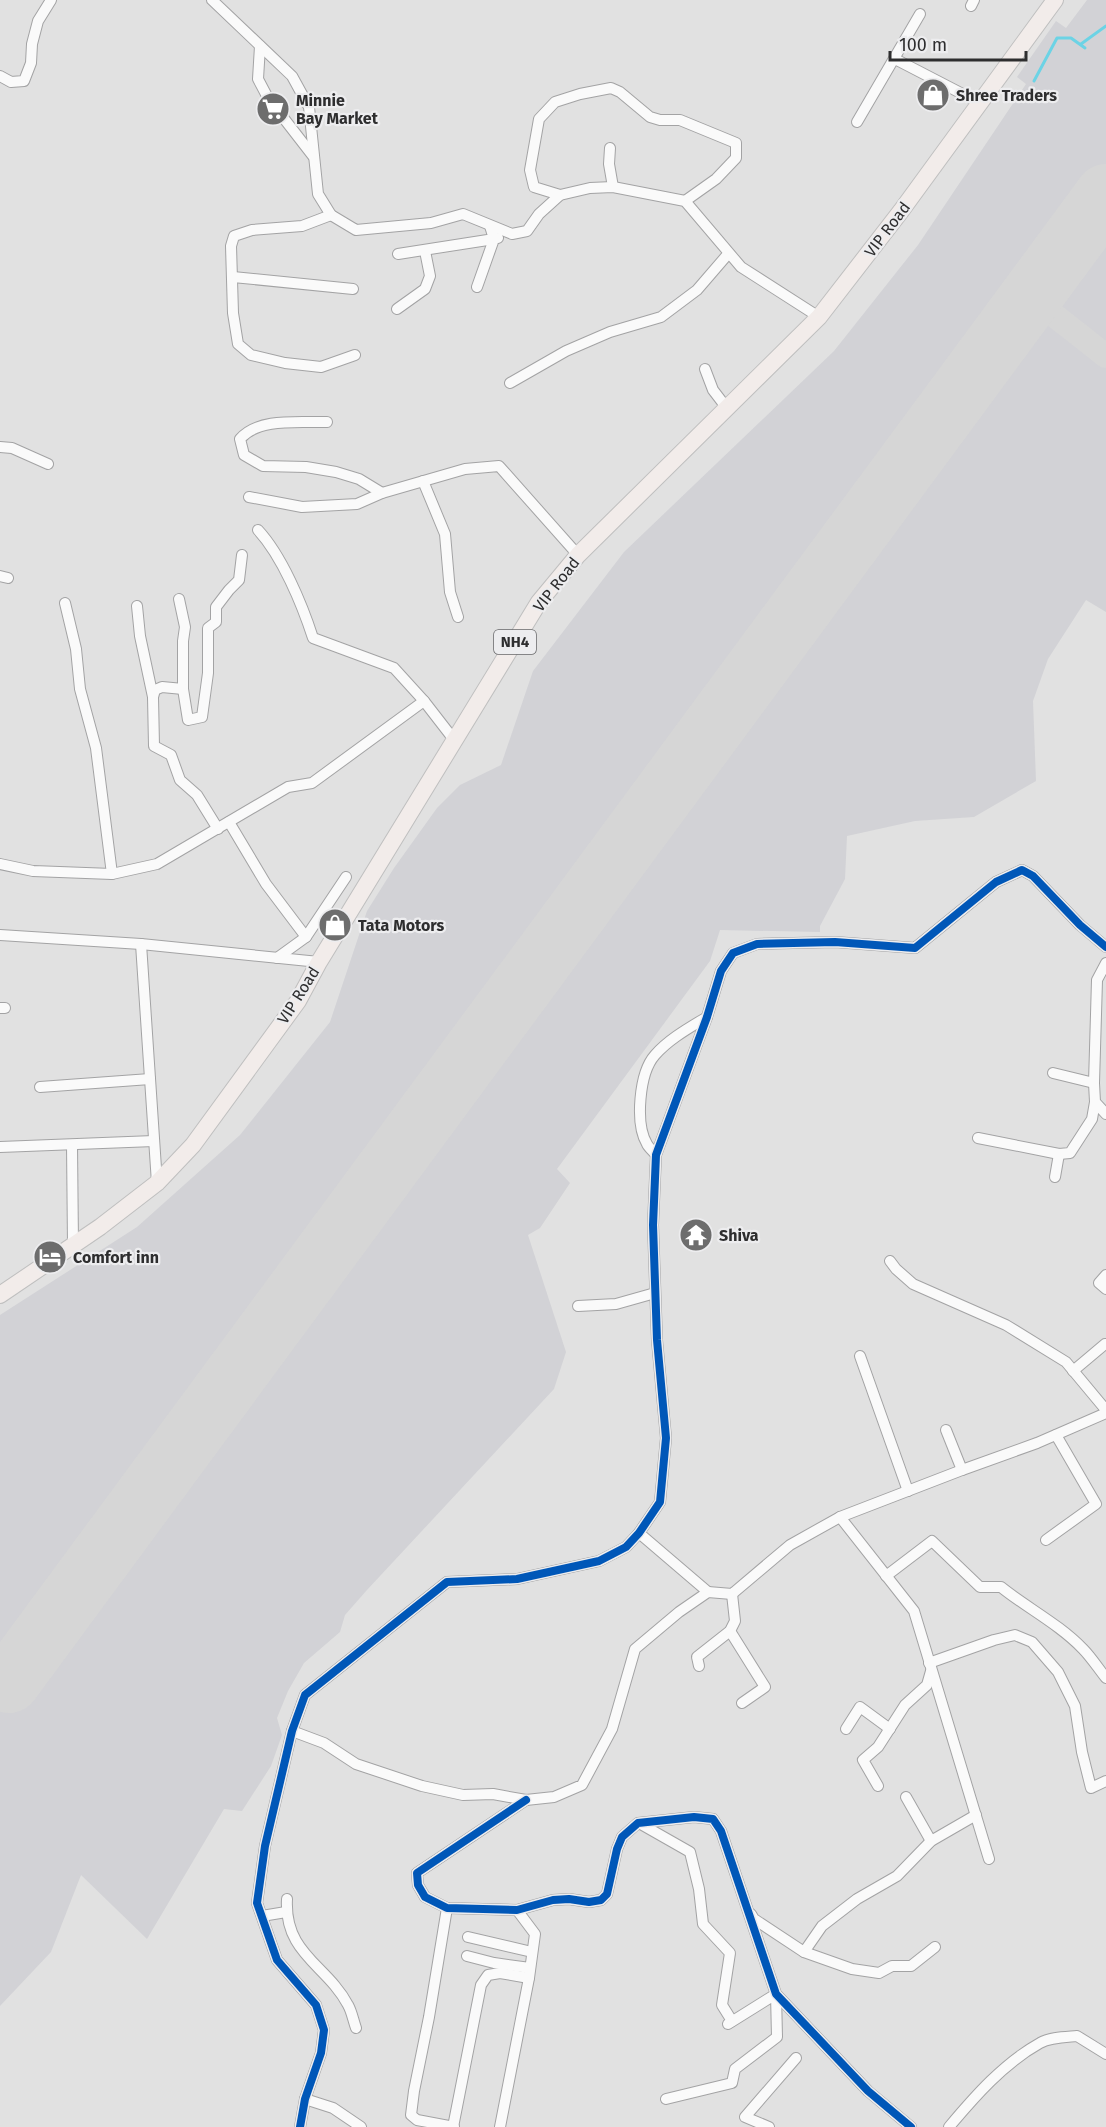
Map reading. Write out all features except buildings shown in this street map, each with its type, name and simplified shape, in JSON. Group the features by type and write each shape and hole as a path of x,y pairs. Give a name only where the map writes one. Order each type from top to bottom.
{"highway":[{"name":"VIP Road","path":"0,1295 100,1227 157,1183 193,1145 298,1001 319,962 539,602 578,555 819,317 901,211 1055,0"}],"street":[{"path":"0,76 11,82 24,81 31,63 32,44 38,21 51,0"},
{"path":"212,0 224,6 260,46 292,76 309,107 318,194 331,215 356,230 431,223 463,214 512,234"},
{"path":"857,122 920,14"},
{"path":"260,46 258,79 268,98 313,156"},
{"path":"895,59 980,103"},
{"path":"685,201 716,179 736,158 736,143 680,120 660,120 650,117 620,92 611,88 555,102 538,119 530,170 534,188 560,195 591,188 613,187 685,201 741,267 819,317"},
{"path":"610,148 609,164 613,187"},
{"path":"398,254 494,239 527,231 539,214 560,195"},
{"path":"331,215 302,226 252,230 234,236 231,246 233,313 238,344 251,355 285,363 321,367 356,355"},
{"path":"477,287 494,239 490,226"},
{"path":"398,309 425,289 430,276 425,251"},
{"path":"510,383 566,351 610,332 661,317 697,290 728,254"},
{"path":"233,277 353,288"},
{"path":"705,369 714,390 726,407"},
{"path":"327,422 274,424 248,430 240,439 244,455 263,466 306,467 336,472 359,479 382,493"},
{"path":"0,447 12,448 48,464"},
{"path":"249,497 302,507 357,504 382,493 465,469 499,466 578,555"},
{"path":"423,481 445,534 450,592 458,617"},
{"path":"258,530 271,545 307,618 313,638 394,668 424,701 455,741"},
{"path":"179,599 185,627 183,689 188,720 202,717 208,673 208,628 216,622 216,608 239,580 242,555"},
{"path":"65,603 76,649 80,689 96,748 112,874"},
{"path":"137,606 140,636 153,697 154,746 171,755 180,780 197,795 218,829"},
{"path":"153,697 155,690 162,687 183,689"},
{"path":"0,864 33,871 112,874 157,864 288,787 312,783 424,701"},
{"path":"229,822 266,884 306,937"},
{"path":"300,2127 305,2099 321,2053 324,2030 316,2006 277,1960 257,1903 265,1846 292,1731 305,1695 447,1582 517,1579 599,1561 626,1547 639,1533 660,1502 666,1438 655,1293 653,1225 656,1155 707,1017 721,971 733,953 757,944 836,942 915,948 996,882 1022,870 1033,876 1080,925 1106,947"},
{"path":"277,958 306,937 346,877"},
{"path":"0,928 19,936"},
{"path":"0,935 141,944 319,962"},
{"path":"141,944 157,1183"},
{"path":"978,1138 1059,1154 1070,1153 1092,1119 1095,1102 1097,980 1106,963"},
{"path":"656,1155 647,1144 640,1117 642,1084 653,1056 679,1034 707,1017"},
{"path":"1053,1073 1094,1083"},
{"path":"40,1087 150,1079"},
{"path":"1095,1102 1106,1114"},
{"path":"0,1147 154,1141"},
{"path":"72,1145 73,1245"},
{"path":"1055,1177 1059,1154"},
{"path":"639,1533 708,1592 732,1594 790,1545 840,1517 1056,1435 1106,1412 1066,1362 1006,1325 913,1284 890,1261"},
{"path":"1106,1275 1099,1283 1106,1289"},
{"path":"578,1306 616,1304 655,1293"},
{"path":"1073,1371 1105,1344"},
{"path":"860,1356 908,1491"},
{"path":"946,1430 962,1470"},
{"path":"1046,1540 1096,1504 1056,1435"},
{"path":"840,1517 914,1611 989,1859"},
{"path":"886,1576 932,1541 980,1587 1001,1587 1054,1625 1082,1648 1106,1678"},
{"path":"292,1731 324,1743 356,1764 422,1786 463,1795 493,1794 526,1800 554,1797 582,1785 612,1730 634,1649 708,1592"},
{"path":"699,1666 697,1657 730,1631 735,1621 732,1594"},
{"path":"730,1631 765,1687 742,1703"},
{"path":"930,1667 994,1640 1015,1635 1032,1642 1058,1672 1075,1706 1082,1752 1091,1788 1106,1781"},
{"path":"878,1786 863,1760 878,1747 905,1705 927,1685 930,1667"},
{"path":"846,1729 860,1707 890,1729"},
{"path":"906,1797 931,1840"},
{"path":"526,1800 417,1873 418,1885 425,1897 447,1908 518,1910 553,1900 569,1899 589,1902 601,1900 607,1894 622,1837 638,1823 694,1817 713,1819 720,1831 776,1994 777,2037 735,2070 732,2083 666,2099"},
{"path":"804,1952 822,1926 857,1899 897,1876 931,1840 975,1815"},
{"path":"638,1823 690,1852 699,1889 703,1924 730,1953 722,2005 730,2022 776,1994"},
{"path":"287,1899 286,1912 292,1936 348,2005 356,2028"},
{"path":"746,1906 754,1919 804,1952 852,1969 879,1973 892,1966 911,1966 935,1947"},
{"path":"447,1908 414,2091 411,2115 417,2120 454,2127 482,1985 488,1975 529,1973"},
{"path":"499,2127 535,1934 518,1910"},
{"path":"262,1916 286,1912"},
{"path":"468,1937 532,1952"},
{"path":"467,1956 529,1973"},
{"path":"776,1994 868,2091 911,2127"},
{"path":"949,2127 972,2100 1007,2066 1041,2042 1077,2036 1106,2054"},
{"path":"770,2127 745,2117 796,2058"},
{"path":"305,2099 333,2108 361,2127"}],"shaded area":[{"path":"1087,0 1106,0 1106,612 1086,600 1048,659 1033,701 1036,781 974,817 915,821 847,836 845,879 820,926 820,932 720,930 710,961 557,1169 570,1183 540,1228 528,1235 566,1352 554,1389 367,1590 345,1615 340,1632 304,1663 288,1691 277,1718 282,1735 271,1766 242,1811 224,1809 147,1939 81,1875 51,1952 0,2006 0,1315 137,1227 240,1135 330,1022 367,911 394,868 437,808 460,785 501,765 533,671 624,552 834,351 918,245 1026,84 1017,77 1056,21 1066,28"}],"waterway":[{"path":"1081,44 1106,26"},
{"path":"1034,81 1057,38 1071,38 1085,48"}],"taxiway":[{"path":"1031,297 1106,356"}],"runway":[{"path":"9,1682 1106,195"}],"cycle path":[{"path":"300,2127 305,2099 321,2053 324,2030 316,2005 277,1960 257,1903 265,1846 292,1731 305,1695 447,1582 517,1579 599,1561 626,1547 639,1533 660,1502 666,1438 657,1340 653,1225 656,1155 707,1017 721,971 733,953 757,944 835,942 915,948 996,882 1022,870 1033,876 1080,925 1106,947"},
{"path":"526,1800 417,1873 418,1885 425,1897 447,1908 517,1910 553,1900 569,1899 589,1902 601,1900 607,1894 622,1837 638,1823 694,1817 713,1819 721,1831 776,1994 868,2091 911,2127"}],"place":[{"name":"Shree Traders","path":"933,95"},
{"name":"Minnie Bay Market","path":"273,109"},
{"name":"Tata Motors","path":"335,925"},
{"name":"Shiva","path":"696,1235"},
{"name":"Comfort inn","path":"50,1257"}]}
